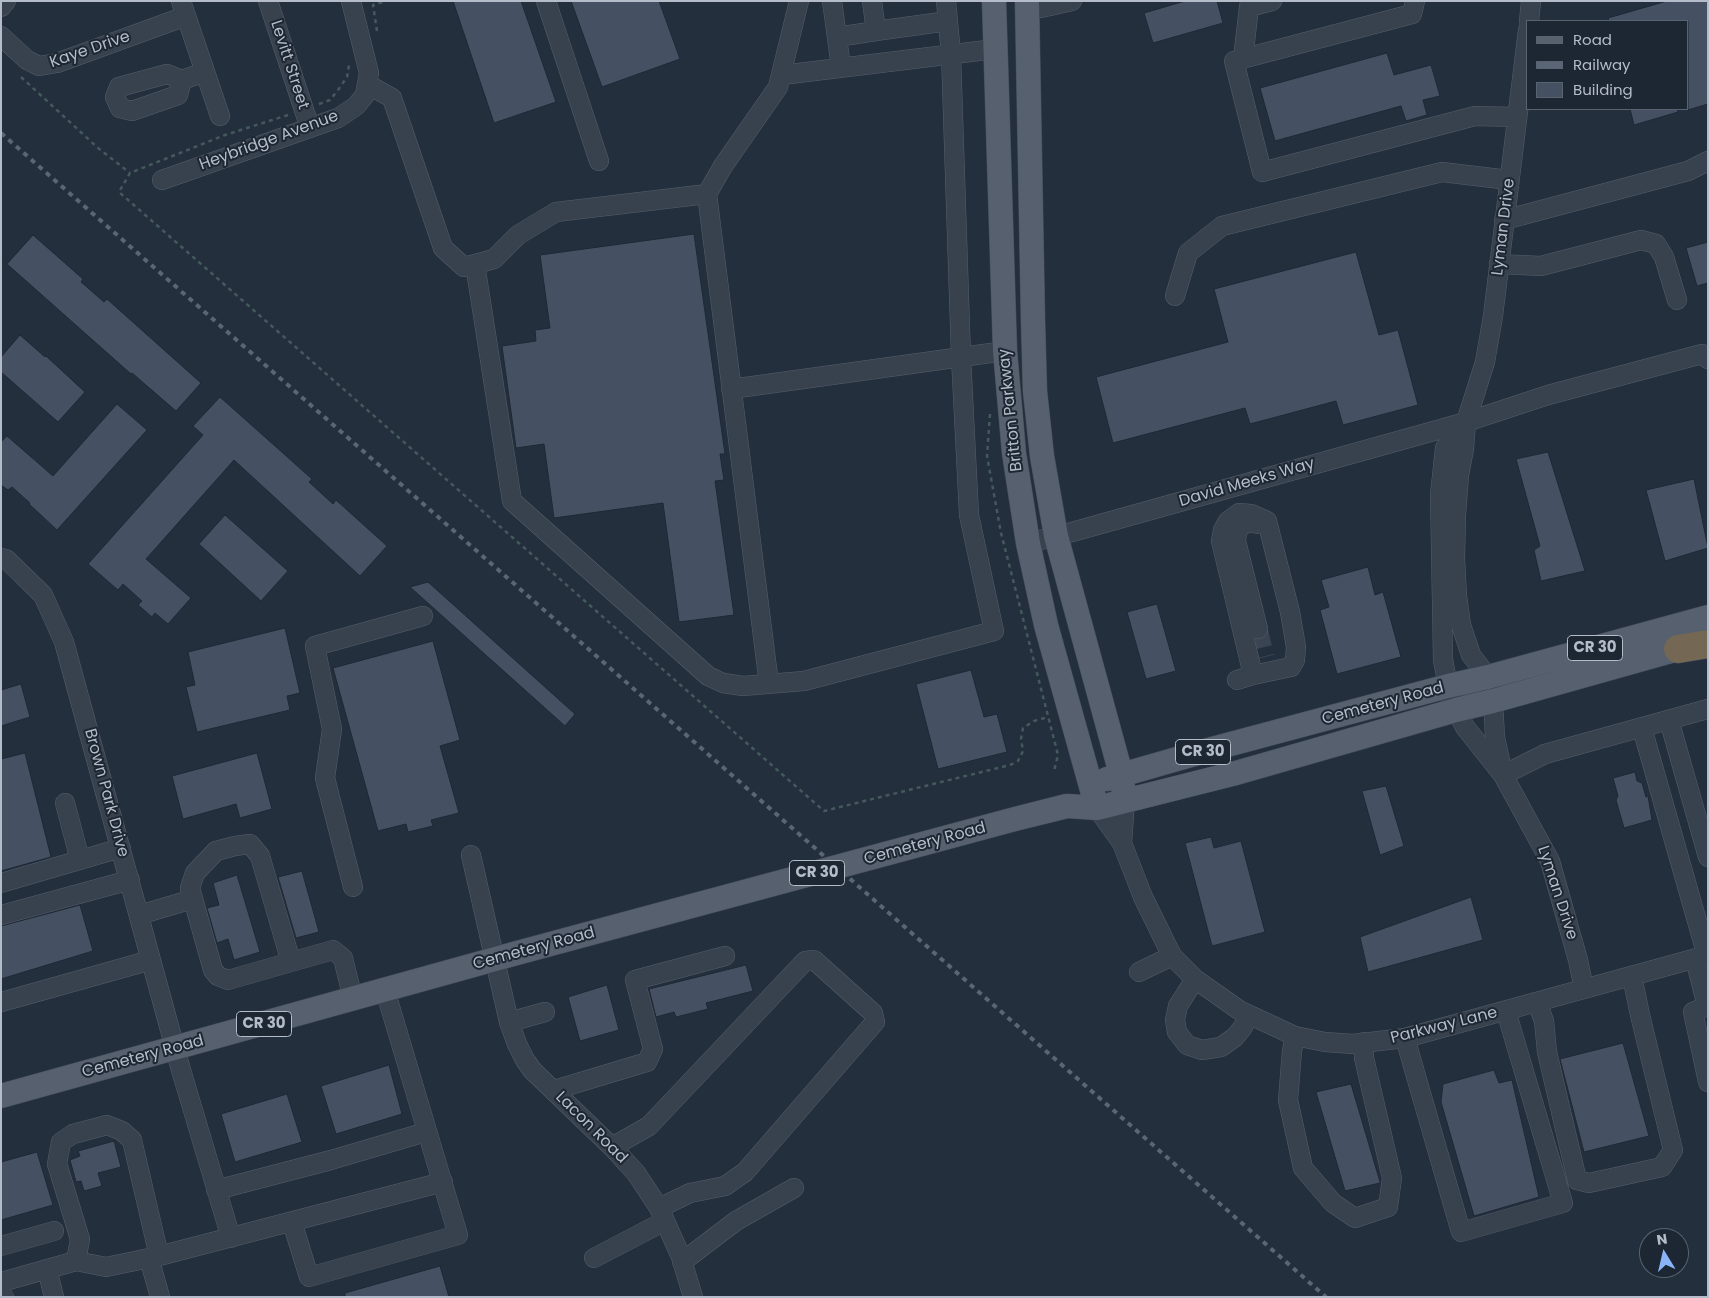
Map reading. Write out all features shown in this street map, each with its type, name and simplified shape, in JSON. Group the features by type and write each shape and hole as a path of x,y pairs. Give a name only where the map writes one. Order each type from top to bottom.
{"highway":[{"path":"1678,649 1708,643"}],"main road":[{"name":"Britton Parkway","path":"994,1 1005,351 1014,454 1028,543 1046,625 1097,808"},
{"name":"Britton Parkway","path":"1027,5 1035,391 1042,456 1056,536 1121,774 1126,801"},
{"name":"Cemetery Road","path":"1067,806 1090,784 1121,774 1708,617"},
{"name":"Cemetery Road","path":"1,1096 495,960 1067,806 1097,808 1236,773 1678,649"}],"street":[{"path":"1,7 6,1"},
{"name":"Levitt Street","path":"268,1 310,128"},
{"name":"Heybridge Avenue","path":"162,180 338,118 356,106 364,95 369,73 368,62 351,1"},
{"path":"546,1 599,161"},
{"path":"769,684 707,194 723,166 778,87 799,1"},
{"path":"832,1 841,67"},
{"path":"872,1 876,31"},
{"path":"475,264 512,501 708,676 723,683 742,686 804,681 994,631 969,515 961,357 951,54 946,1"},
{"path":"1027,5 1041,8 1072,1"},
{"path":"1242,59 1249,7 1272,1"},
{"path":"1529,20 1531,1"},
{"path":"1419,2 1412,14 1234,61 1262,172 1475,116 1517,117"},
{"path":"184,9 220,116"},
{"name":"Kaye Drive","path":"1,36 27,60 39,66 57,63 184,9"},
{"path":"837,37 948,21"},
{"name":"Lyman Drive","path":"1503,776 1495,736 1493,701 1488,677 1471,654 1461,625 1455,558 1459,475 1464,449 1466,422 1484,362 1493,316 1526,46"},
{"path":"782,74 995,49"},
{"path":"182,80 205,72"},
{"path":"367,84 392,98 443,248 464,266 494,259 518,235 556,212 707,194"},
{"path":"1504,220 1688,171 1708,161"},
{"path":"1175,296 1188,252 1222,226 1442,172 1509,180"},
{"path":"1499,264 1541,266 1641,240 1656,244 1664,257 1678,300"},
{"path":"731,389 1005,351"},
{"name":"David Meeks Way","path":"1028,543 1466,422 1548,395 1702,354 1708,359"},
{"name":"Lyman Drive","path":"1466,422 1444,448 1440,494 1443,660 1448,686 1456,710 1471,735 1503,776 1550,861 1573,941 1584,989"},
{"path":"1231,487 1239,513"},
{"path":"1239,513 1251,514 1267,522 1276,555 1294,631 1295,660 1291,667 1252,670 1221,541 1223,530 1228,521 1239,513"},
{"path":"1258,630 1236,542 1237,532 1241,526 1246,523 1255,522 1261,527 1270,552 1276,555"},
{"name":"Brown Park Drive","path":"1,558 6,559 43,595 64,642 175,1048 231,1238"},
{"path":"353,887 325,778 332,729 315,646 424,616"},
{"path":"1503,776 1545,754 1708,709"},
{"path":"1669,720 1708,857"},
{"path":"1642,728 1703,957 1707,1006 1693,1012 1708,1082"},
{"name":"Parkway Lane","path":"1122,843 1126,801"},
{"path":"65,803 80,860"},
{"name":"Parkway Lane","path":"1097,808 1122,843 1143,897 1172,956 1195,979 1248,1015 1295,1036 1332,1043 1405,1038 1703,957"},
{"path":"291,962 260,856 250,844 216,851 195,874 190,888 213,970 218,976 228,980 291,962 333,950 343,958 353,999"},
{"path":"1,883 121,848"},
{"name":"Lacon Road","path":"471,856 509,1022 525,1060 533,1071 612,1147 636,1173 662,1215 682,1262 693,1297"},
{"path":"1,915 130,880"},
{"path":"139,915 193,899"},
{"path":"554,1090 647,1062 653,1049 635,980 725,956"},
{"path":"1139,972 1172,956"},
{"path":"1,1002 151,960"},
{"path":"594,1258 662,1215 690,1193 725,1186 745,1172 875,1022 873,1013 814,960 805,961 649,1126 612,1147"},
{"path":"1537,1002 1544,1021 1547,1052 1577,1180 1589,1184 1662,1166 1673,1150 1632,976"},
{"path":"1195,979 1178,1006 1175,1020 1177,1032 1187,1045 1202,1050 1221,1047 1235,1037 1243,1027 1248,1015"},
{"path":"292,1222 309,1277 458,1235 426,1132 386,990"},
{"path":"1405,1038 1461,1232 1563,1203 1506,1010"},
{"path":"509,1022 545,1012"},
{"path":"1295,1036 1288,1100 1304,1168 1333,1202 1355,1218 1388,1207 1392,1178 1364,1058 1364,1042"},
{"path":"76,1261 80,1240 57,1164 62,1142 73,1134 107,1126 122,1131 132,1140 160,1297"},
{"path":"216,1190 331,1160 426,1132"},
{"path":"1,1282 76,1261 106,1267 154,1257 443,1182"},
{"path":"682,1262 736,1221 794,1188"},
{"path":"1,1246 54,1231"},
{"path":"47,1269 54,1297"}],"path":[{"path":"356,20 375,14"},
{"path":"15,72 98,148 130,173 225,135 330,100 347,77 349,63"}],"building":[{"path":"453,1 521,1 556,102 494,123"},
{"path":"571,1 659,1 680,59 602,87"},
{"path":"1185,1 1217,1 1223,23 1153,43 1144,13"},
{"path":"1667,1 1708,1 1708,104 1689,110 1689,20 1609,20 1608,18"},
{"path":"1387,53 1394,75 1431,65 1440,96 1423,100 1427,115 1406,121 1401,106 1275,141 1260,88"},
{"path":"1630,110 1677,110 1678,112 1634,125"},
{"path":"694,234 725,454 720,454 724,480 715,481 734,615 679,622 663,503 554,518 544,444 516,448 502,346 536,341 535,330 550,328 540,255"},
{"path":"33,235 83,279 81,282 104,302 107,299 201,383 176,411 131,374 7,264"},
{"path":"1708,242 1708,283 1697,286 1686,248"},
{"path":"1356,252 1379,335 1398,330 1418,405 1343,425 1336,401 1250,424 1245,408 1113,443 1096,377 1228,342 1214,289"},
{"path":"20,335 85,392 58,422 1,372 1,357"},
{"path":"220,397 312,479 309,482 333,504 336,500 387,546 360,576 234,460 146,559 191,598 168,624 155,613 152,617 138,605 142,601 123,584 118,590 88,564 203,435 193,426"},
{"path":"117,404 147,430 57,530 12,487 8,490 1,485 1,442 7,436 53,476"},
{"path":"1548,452 1585,571 1541,581 1534,550 1540,546 1516,459"},
{"path":"1694,479 1708,548 1665,561 1646,490"},
{"path":"225,515 288,571 261,601 199,544"},
{"path":"1368,567 1375,595 1383,592 1401,657 1337,674 1320,610 1329,607 1321,580"},
{"path":"428,582 575,714 565,726 410,587"},
{"path":"1157,604 1176,671 1146,679 1127,612"},
{"path":"285,628 300,693 287,696 290,710 197,732 186,687 195,685 188,652"},
{"path":"433,641 460,740 440,746 459,813 431,820 433,826 408,832 406,824 378,831 333,668"},
{"path":"971,670 984,717 997,714 1007,752 938,769 916,684"},
{"path":"21,684 30,717 1,726 1,690"},
{"path":"25,753 51,857 1,871 1,759"},
{"path":"257,753 272,809 240,818 236,804 183,819 172,776"},
{"path":"1635,772 1637,781 1642,783 1646,797 1648,796 1652,820 1624,828 1616,800 1618,796 1613,778"},
{"path":"1386,786 1404,846 1380,855 1362,791"},
{"path":"1211,837 1214,848 1241,841 1265,932 1212,946 1185,843"},
{"path":"302,871 319,932 296,938 278,877"},
{"path":"237,875 260,952 234,960 228,939 217,943 207,908 219,905 213,883"},
{"path":"1471,897 1483,940 1368,972 1360,937"},
{"path":"80,905 93,951 1,979 1,926"},
{"path":"746,965 753,991 706,1003 708,1009 676,1017 674,1012 656,1017 649,989"},
{"path":"607,985 619,1030 580,1041 568,997"},
{"path":"1623,1043 1649,1136 1584,1152 1560,1059"},
{"path":"389,1065 402,1114 336,1134 321,1086"},
{"path":"1494,1070 1499,1083 1512,1080 1539,1197 1474,1216 1441,1102 1443,1084"},
{"path":"1351,1084 1380,1183 1345,1191 1316,1092"},
{"path":"287,1094 302,1142 235,1162 221,1114"},
{"path":"114,1141 121,1167 98,1173 102,1186 84,1191 81,1181 76,1182 70,1160 80,1156 78,1151"},
{"path":"37,1152 53,1205 1,1220 1,1162"},
{"path":"440,1266 449,1297 345,1297 345,1293"}],"tunnel":[{"path":"1258,629 1265,657"}],"railway":[{"path":"1,133 1326,1297"}]}
